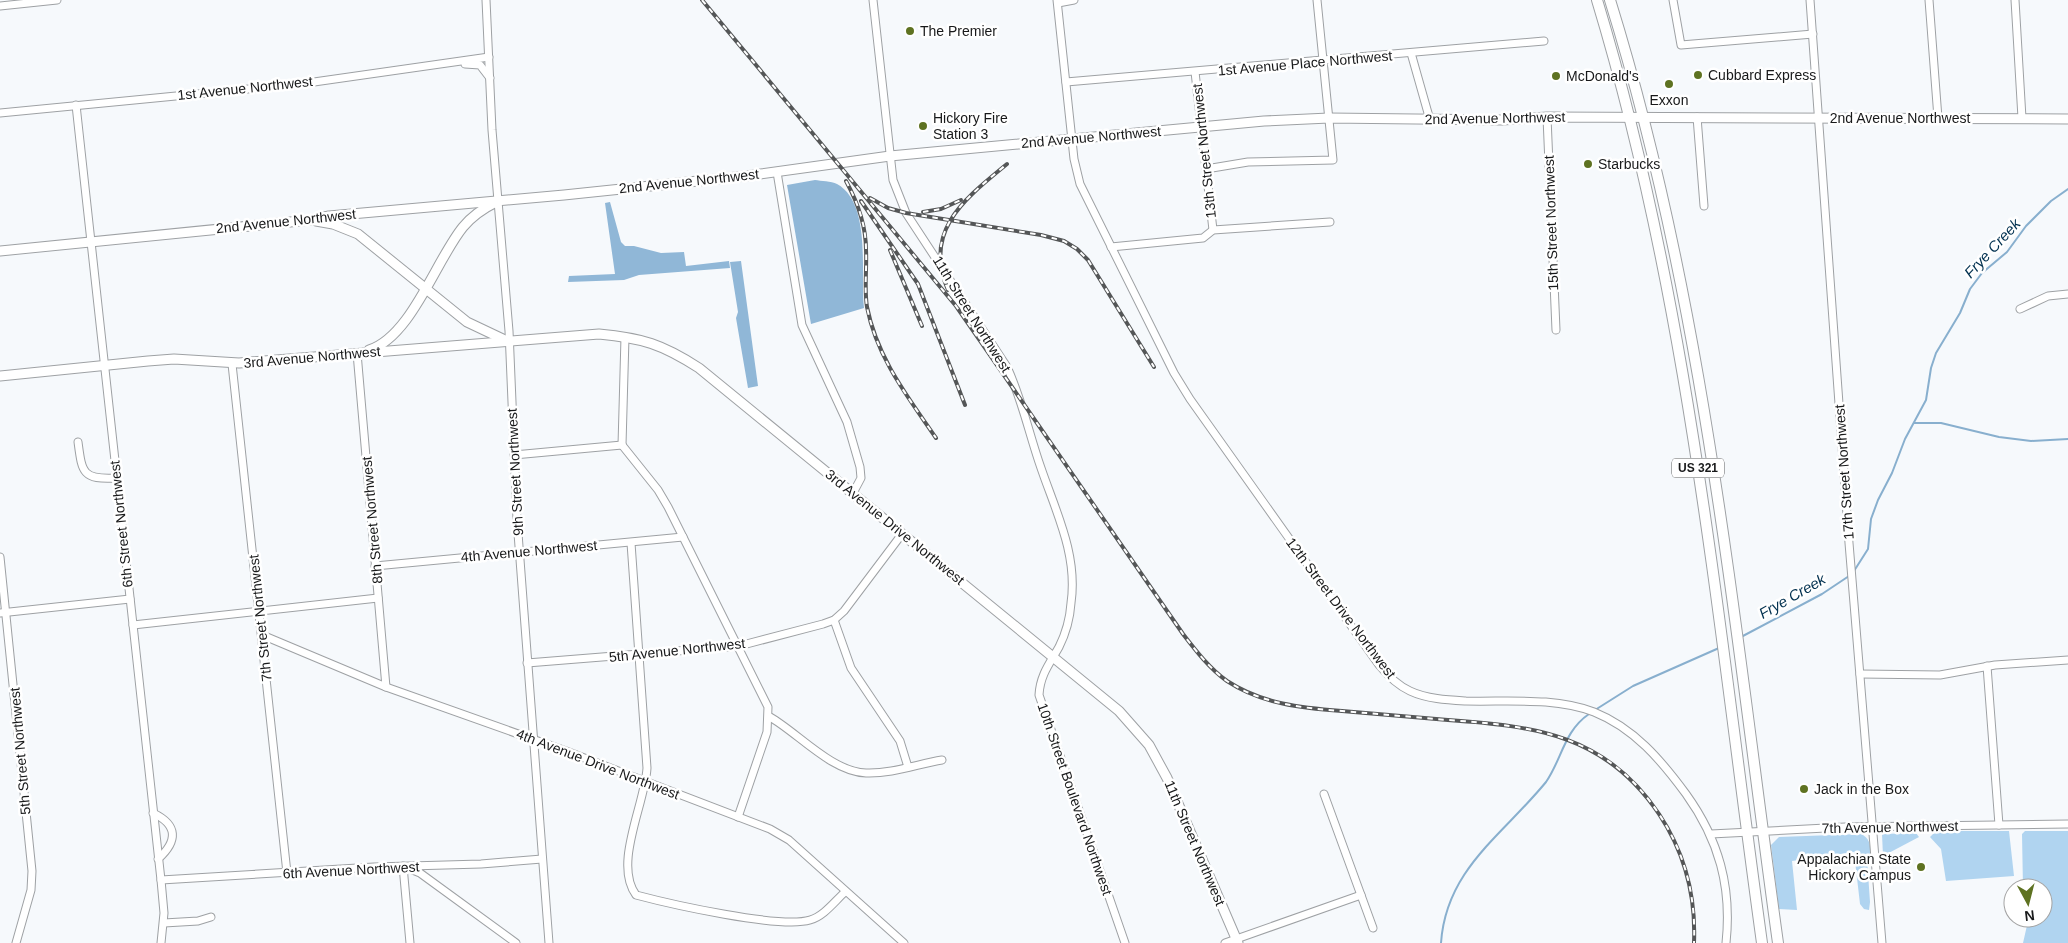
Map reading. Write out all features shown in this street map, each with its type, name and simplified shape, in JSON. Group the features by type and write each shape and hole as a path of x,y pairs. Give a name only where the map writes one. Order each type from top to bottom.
{"highway":[{"name":"US 321","path":"1597,0 1631,118 1669,296 1685,386 1710,550 1762,943"},
{"name":"US 321","path":"1610,0 1644,118 1684,295 1711,447 1778,943"}],"main road":[{"name":"2nd Avenue Northwest","path":"0,250 777,172 890,156 1200,127 1329,118 1430,120 1502,120 1547,117 2068,119"},
{"path":"357,353 372,349 392,336 401,326 462,227 478,213 498,201"},
{"path":"310,220 333,224 358,234 467,322 507,342"},
{"name":"3rd Avenue Northwest","path":"0,376 174,359 232,364 599,334 624,337"},
{"name":"3rd Avenue Drive Northwest","path":"624,337 661,345 699,368 1119,711 1148,745"},
{"name":"11th Street Northwest","path":"1148,745 1179,802 1237,941"}],"street":[{"path":"0,6 57,0"},
{"name":"9th Street Northwest","path":"486,0 508,331 507,342 527,663 549,943"},
{"name":"11th Street Northwest","path":"872,0 894,184 906,213 1008,367 1016,386 1041,468 1067,543 1072,568 1071,604 1064,634 1053,656"},
{"path":"1058,2 1074,0"},
{"path":"1206,169 1248,162 1333,160 1317,0"},
{"path":"1672,0 1681,45 1813,34"},
{"name":"17th Street Northwest","path":"1810,0 1882,943"},
{"path":"1929,0 1938,118"},
{"path":"2015,0 2022,118"},
{"name":"12th Street Drive Northwest","path":"1058,2 1072,139 1080,184 1174,373 1190,399 1388,676 1411,692 1428,697 1449,700 1552,703 1585,709 1630,732 1661,762 1690,800 1711,834 1727,884 1729,909 1726,943"},
{"name":"1st Avenue Place Northwest","path":"1066,82 1411,54 1544,41"},
{"path":"1411,54 1430,120"},
{"name":"1st Avenue Northwest","path":"0,113 300,84 489,57"},
{"path":"449,63 480,65 490,78"},
{"name":"13th Street Northwest","path":"1195,72 1213,230"},
{"name":"6th Street Northwest","path":"76,105 161,880 164,923 161,943"},
{"name":"15th Street Northwest","path":"1547,117 1556,330"},
{"path":"1697,118 1704,206"},
{"path":"777,172 802,325 847,422 860,467 861,478 853,493"},
{"path":"1111,247 1203,238 1213,230 1330,222"},
{"path":"2020,310 2048,296 2068,294"},
{"path":"624,337 622,445 658,490 768,707 770,717 767,732 738,817"},
{"name":"8th Street Northwest","path":"357,353 386,687"},
{"name":"7th Street Northwest","path":"232,364 287,872"},
{"path":"78,442 81,467 89,475 103,479 116,478"},
{"path":"514,454 622,445"},
{"name":"5th Avenue Northwest","path":"527,663 738,646 834,620 852,602 902,534"},
{"name":"4th Avenue Northwest","path":"375,566 683,537"},
{"path":"631,543 646,782 628,852 629,882 636,895 760,919 797,922 820,916 845,892"},
{"name":"5th Street Northwest","path":"0,557 3,612 32,871 31,890 16,943"},
{"path":"133,625 378,598"},
{"path":"3,612 130,599"},
{"path":"834,620 851,668 900,741 905,750 908,767"},
{"name":"4th Avenue Drive Northwest","path":"262,635 386,687 533,739 770,829 784,836 904,943"},
{"name":"10th Street Boulevard Northwest","path":"1053,656 1043,672 1039,687 1041,703 1125,943"},
{"path":"1860,674 1940,675 1987,666 2068,660"},
{"path":"1987,666 1999,825"},
{"path":"770,717 845,768 864,773 942,760"},
{"path":"1324,794 1373,928"},
{"path":"153,813 164,818 171,826 173,837 168,850 158,859"},
{"name":"7th Avenue Northwest","path":"1711,834 1762,830 2068,824"},
{"name":"6th Avenue Northwest","path":"161,880 403,866 480,864 542,859"},
{"path":"410,943 403,866 420,872 516,943"},
{"path":"1225,943 1237,941 1361,895"},
{"path":"164,923 198,921 211,917"}],"shaded area":[{"path":"815,180 837,184 848,193 855,207 860,223 862,241 864,308 811,324 787,185"},
{"path":"610,202 621,242 625,246 634,246 661,253 684,252 686,266 729,261 730,268 639,275 624,280 568,282 569,276 615,274 605,203"},
{"path":"741,261 758,386 748,388 736,318 738,312 730,262"},
{"path":"1936,831 2009,831 2014,876 1946,881 1941,849 1930,837"},
{"path":"2025,831 2068,831 2068,943 2023,943 2026,928 2053,928 2053,878 2023,878 2022,834"},
{"path":"1916,833 1919,837 1883,856 1882,834"},
{"path":"1860,834 1868,839 1871,851 1867,859 1869,910 1864,909 1860,904 1854,852 1792,861 1797,910 1779,909 1771,845 1779,837"}],"waterway":[{"name":"Frye Creek","path":"1854,571 1868,549 1871,519 1878,500 1892,473 1905,439 1926,400 1931,368 1936,353 1960,313 1970,289 1982,273 2007,252 2026,226 2051,201 2068,189"},
{"path":"1914,423 1941,423 1999,437 2031,441 2068,439"},
{"name":"Frye Creek","path":"1741,637 1822,594 1849,576"},
{"name":"Frye Creek","path":"1595,710 1633,686 1719,648"},
{"name":"Frye Creek","path":"1441,943 1445,917 1453,894 1465,874 1479,855 1546,782 1574,729 1589,714"}],"railway":[{"path":"702,0 956,306 1183,634 1215,671 1240,689 1283,704 1327,710 1511,726 1567,740 1592,751 1616,767 1638,788 1659,814 1676,844 1691,892 1694,943"},
{"path":"948,290 941,269 940,250 944,233 952,217 963,203 1007,164"},
{"path":"846,181 858,206 865,232 866,300 872,326 886,360 904,392 936,438"},
{"path":"870,198 888,208 906,213 1041,235 1064,241 1077,249 1088,260 1154,367"},
{"path":"923,212 941,209 961,200"},
{"path":"861,201 918,284 965,405"},
{"path":"890,250 922,326"}],"place":[{"name":"The Premier","path":"910,31"},
{"name":"Cubbard Express","path":"1698,75"},
{"name":"McDonald's","path":"1556,76"},
{"name":"Exxon","path":"1669,84"},
{"name":"Hickory Fire Station 3","path":"923,126"},
{"name":"Starbucks","path":"1588,164"},
{"name":"Jack in the Box","path":"1804,789"},
{"name":"Appalachian State Hickory Campus","path":"1921,867"}]}
